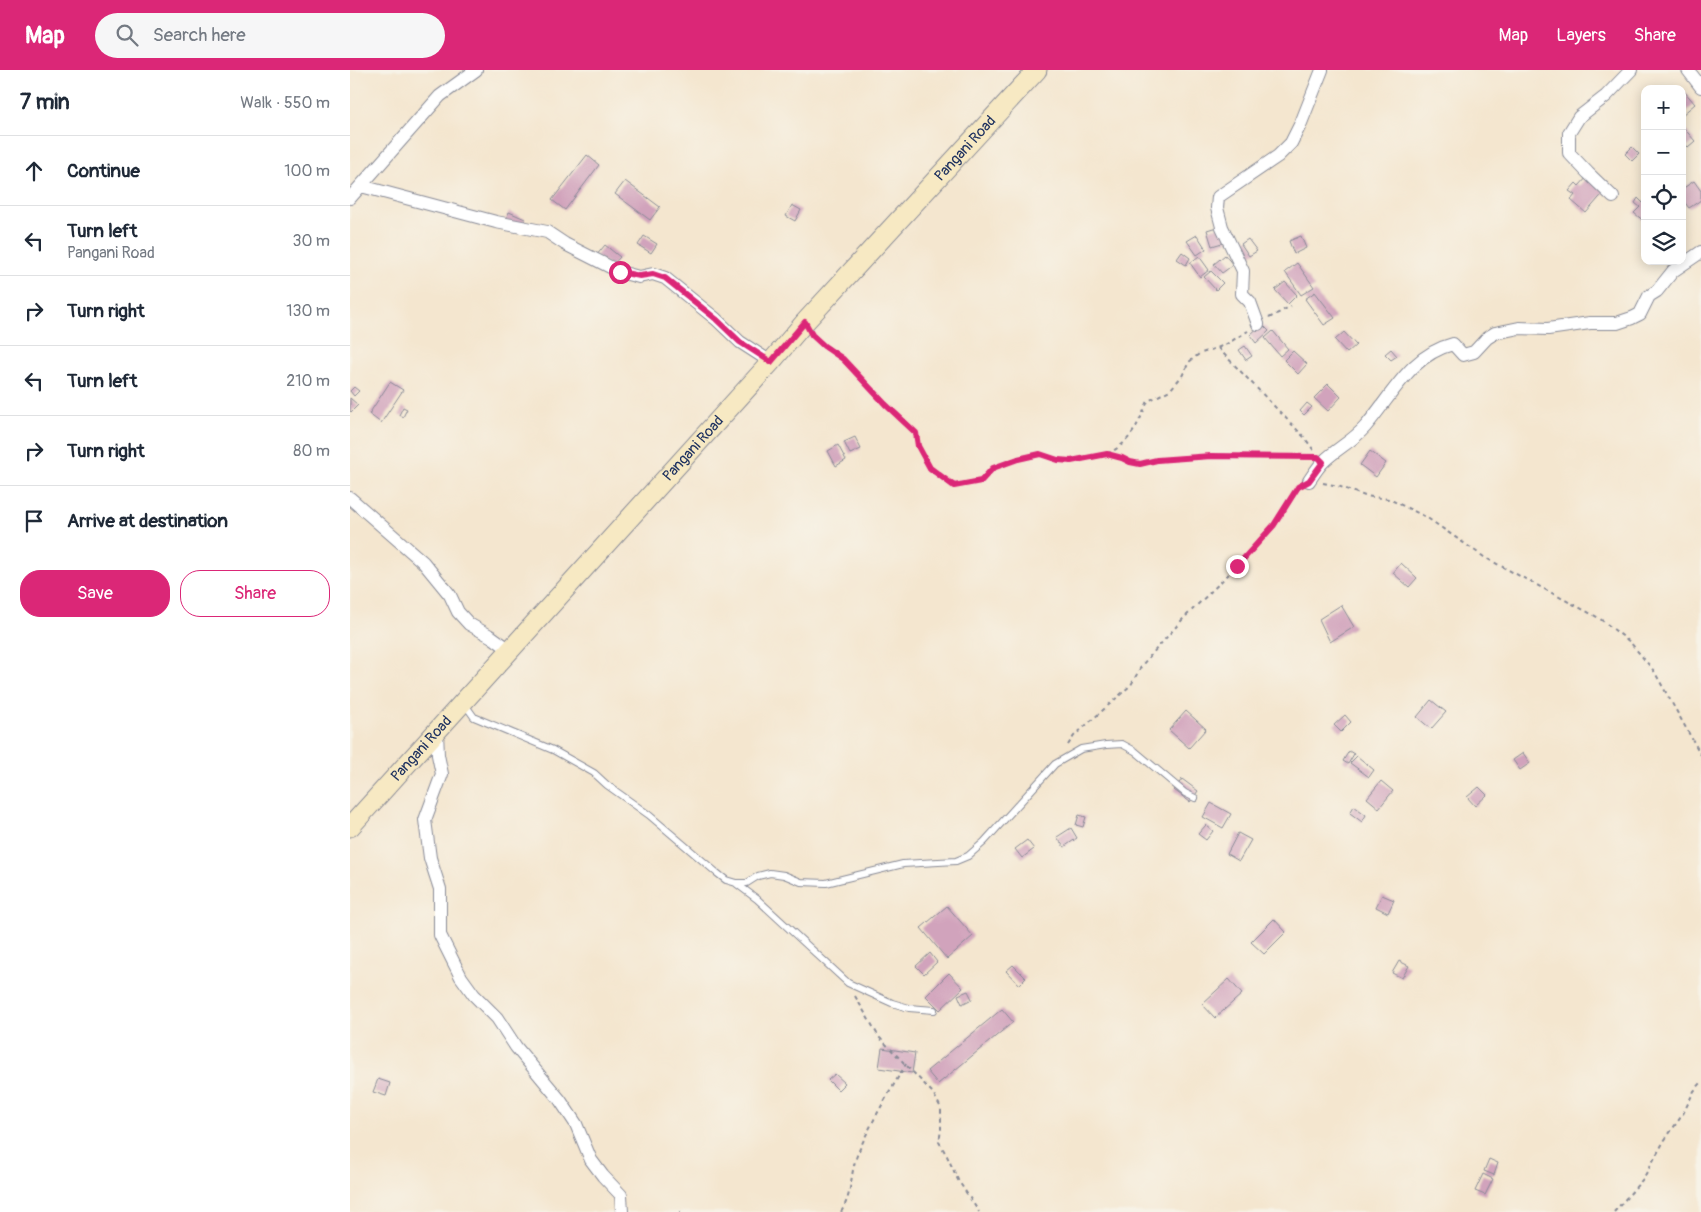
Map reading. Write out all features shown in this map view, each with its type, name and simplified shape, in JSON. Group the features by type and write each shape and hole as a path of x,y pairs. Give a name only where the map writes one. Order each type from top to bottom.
{"main road":[{"name":"Pangani Road","path":"350,827 771,362 805,322 1037,70"}],"street":[{"path":"350,198 440,96 476,70"},
{"path":"1258,324 1250,302 1242,294 1243,271 1222,227 1217,208 1218,197 1278,156 1291,143 1322,70"},
{"path":"1613,197 1569,152 1569,133 1579,117 1606,96 1631,70"},
{"path":"1688,70 1701,87"},
{"path":"361,186 487,220 547,232 565,244 620,272 640,276 653,274 665,278 716,319 740,342 771,362"},
{"path":"1309,481 1323,462 1352,440 1365,427 1414,366 1439,348 1453,344 1463,355 1474,352 1486,338 1495,333 1519,328 1548,329 1590,323 1617,323 1632,318 1640,314 1646,301 1673,271 1701,252"},
{"path":"350,498 423,562 450,595 458,612 469,624 510,650"},
{"path":"437,732 438,756 442,774 425,820 430,858 440,888 440,935 461,977 474,996 497,1018 516,1047 560,1100 576,1124 591,1160 620,1195 622,1212"}],"lane":[{"path":"463,702 474,717 553,750 594,773 607,785 650,815 726,880 736,884 757,899 848,982 892,1003 909,1008 934,1010"},
{"path":"736,884 747,883 758,876 770,874 784,875 800,882 826,883 903,864 956,861 968,856 984,842 1055,764 1081,749 1122,744 1135,751 1185,793 1194,798"}],"path":[{"path":"805,322 812,335 843,359 885,404 916,433 918,446 930,468 954,486 981,481 993,468 1030,455 1040,454 1058,460 1071,461 1107,454 1119,448 1130,437 1148,401 1170,390 1182,376 1189,362 1199,354 1218,348 1291,306"},
{"path":"1107,454 1140,464 1157,460 1211,456 1318,457 1304,436 1218,348"},
{"path":"1055,764 1074,736 1132,685 1142,665 1182,620 1237,566 1274,525 1298,487 1309,481 1338,486 1366,496 1389,499 1426,517 1484,557 1599,618 1630,642 1654,671 1701,755"},
{"path":"848,982 879,1037 933,1093 941,1108 939,1142 958,1180 979,1212"},
{"path":"841,1212 849,1199 857,1155 875,1117 906,1064"},
{"path":"1614,1212 1643,1179 1664,1141 1683,1114 1694,1091 1701,1083"}],"building":[{"path":"1686,93 1695,104 1686,112"},
{"path":"1686,131 1695,141 1688,147 1686,145"},
{"path":"1632,147 1639,154 1632,161 1625,154"},
{"path":"587,155 599,165 565,210 552,200"},
{"path":"1588,176 1605,191 1586,213 1571,200 1575,195 1569,191 1576,183 1579,186"},
{"path":"625,181 660,207 650,220 615,194"},
{"path":"1694,181 1701,191 1701,200 1689,208 1686,204 1686,186"},
{"path":"1638,198 1641,201 1641,219 1634,213 1640,207 1635,203"},
{"path":"792,205 801,210 795,221 786,216"},
{"path":"509,212 525,219 521,228 505,221"},
{"path":"1223,225 1229,241 1212,246 1207,230"},
{"path":"1197,235 1206,249 1197,255 1187,241"},
{"path":"644,236 657,244 651,253 638,245"},
{"path":"1301,236 1306,248 1294,254 1289,241"},
{"path":"1248,239 1257,251 1249,256 1241,244"},
{"path":"605,245 620,257 611,267 596,256"},
{"path":"1182,252 1190,258 1186,265 1177,259"},
{"path":"1225,255 1233,265 1222,273 1214,264"},
{"path":"1199,256 1209,270 1200,277 1190,263"},
{"path":"1297,263 1314,287 1301,295 1285,272"},
{"path":"1211,271 1223,283 1216,290 1204,277"},
{"path":"1285,282 1297,295 1288,304 1275,290"},
{"path":"1315,292 1335,318 1324,325 1305,299"},
{"path":"1262,324 1269,331 1256,343 1250,335"},
{"path":"1273,331 1288,349 1280,356 1265,338"},
{"path":"1344,332 1356,345 1347,353 1335,340"},
{"path":"1245,346 1252,356 1246,360 1239,350"},
{"path":"1391,349 1397,356 1391,360 1385,354"},
{"path":"1293,351 1307,364 1298,374 1284,360"},
{"path":"390,382 403,390 381,423 369,414"},
{"path":"1328,384 1341,397 1328,411 1314,398"},
{"path":"354,387 359,391 354,396 350,391"},
{"path":"350,398 358,405 351,412 350,411"},
{"path":"1307,403 1312,407 1304,415 1300,411"},
{"path":"403,407 407,409 403,417 399,415"},
{"path":"855,437 861,449 850,454 844,442"},
{"path":"838,445 846,460 836,466 828,451"},
{"path":"1370,451 1386,463 1376,477 1360,465"},
{"path":"1401,563 1417,578 1409,587 1393,573"},
{"path":"1341,605 1354,627 1330,642 1319,619"},
{"path":"1431,700 1446,712 1431,729 1417,717"},
{"path":"1186,711 1206,729 1189,748 1169,730"},
{"path":"1345,715 1351,722 1341,732 1334,725"},
{"path":"1349,751 1354,754 1348,764 1343,761"},
{"path":"1523,753 1530,763 1520,770 1513,760"},
{"path":"1357,756 1374,770 1369,777 1350,763"},
{"path":"1182,779 1198,791 1190,802 1174,790"},
{"path":"1381,781 1393,791 1379,808 1367,798"},
{"path":"1479,787 1487,795 1475,806 1467,797"},
{"path":"1211,803 1231,814 1223,828 1203,817"},
{"path":"1354,806 1366,815 1362,822 1350,813"},
{"path":"1079,815 1086,817 1083,827 1076,825"},
{"path":"1206,825 1213,831 1206,840 1198,834"},
{"path":"1071,828 1077,838 1064,847 1057,837"},
{"path":"1238,833 1251,840 1239,861 1227,854"},
{"path":"1027,840 1034,849 1022,858 1015,849"},
{"path":"1382,895 1394,900 1388,913 1376,907"},
{"path":"947,906 973,936 947,959 921,928"},
{"path":"1274,919 1286,932 1264,954 1251,942"},
{"path":"930,953 937,962 924,974 916,966"},
{"path":"1399,961 1409,966 1402,978 1392,973"},
{"path":"1013,965 1026,978 1019,985 1006,971"},
{"path":"949,973 963,988 940,1010 926,996"},
{"path":"1229,979 1242,994 1215,1018 1202,1004"},
{"path":"968,991 972,999 962,1004 958,995"},
{"path":"1002,1009 1013,1022 938,1084 927,1071"},
{"path":"882,1048 915,1053 912,1073 879,1068"},
{"path":"835,1074 845,1083 838,1090 828,1080"},
{"path":"378,1079 390,1083 386,1096 373,1092"},
{"path":"1489,1159 1498,1163 1494,1175 1484,1171"},
{"path":"1483,1174 1493,1179 1485,1195 1475,1191"}],"route":[{"path":"620,272 640,276 653,274 665,278 716,319 740,342 771,362 805,322 812,335 843,359 868,387 916,433 918,446 930,468 954,486 981,481 993,468 1030,455 1040,454 1058,460 1071,461 1107,454 1140,464 1157,460 1181,460 1211,456 1246,458 1318,457 1323,462 1309,481 1298,487 1274,525 1237,566"}]}
